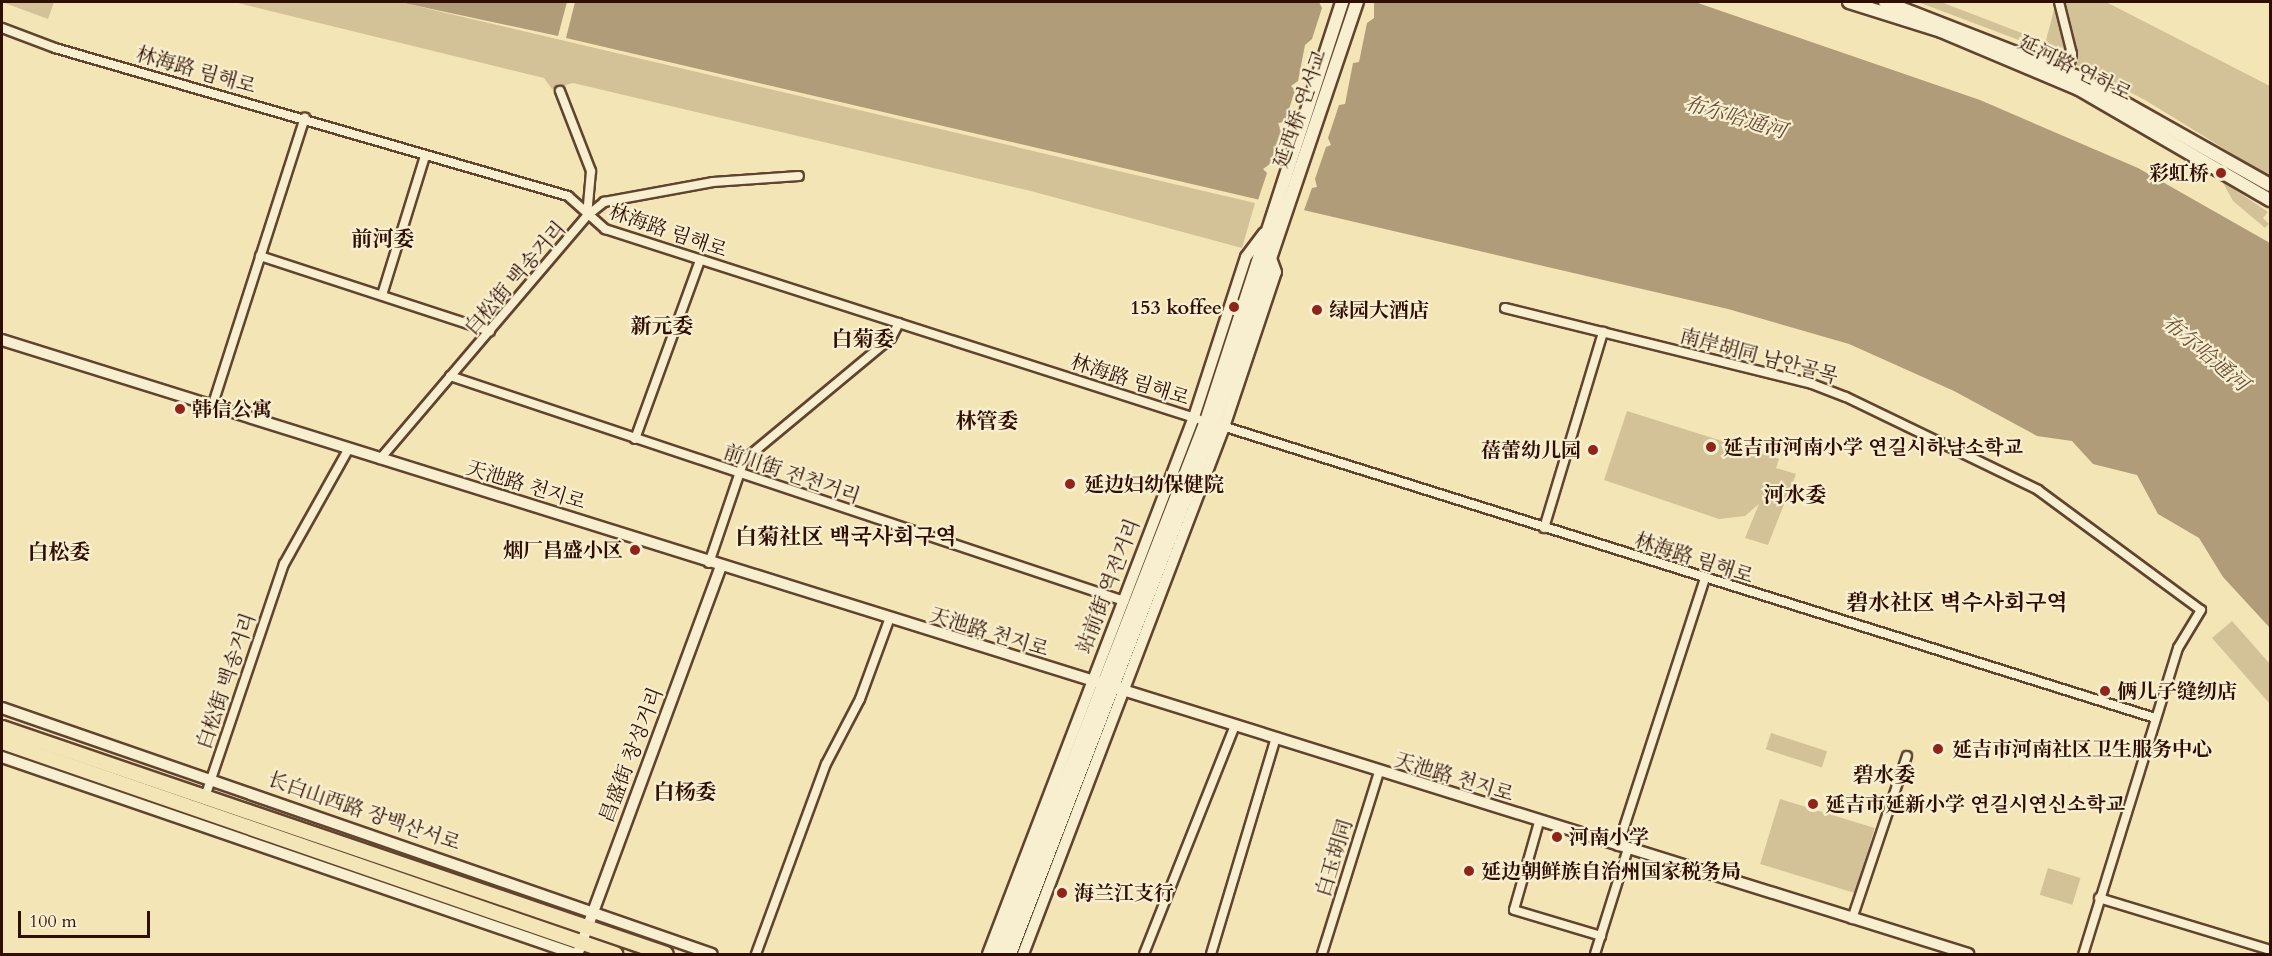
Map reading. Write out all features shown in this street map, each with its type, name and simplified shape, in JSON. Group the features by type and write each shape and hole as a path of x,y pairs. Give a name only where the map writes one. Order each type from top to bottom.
{"main road":[{"name":"延西桥 연서교","path":"1266,229 1342,2"},
{"name":"延西桥 연서교","path":"1281,228 1357,2"},
{"name":"延河路 연하로","path":"1849,2 1941,31 2079,89 2271,200"},
{"name":"延河路 연하로","path":"1885,2 2068,73 2270,185"},
{"name":"站前街 역전거리","path":"998,954 1107,688 1210,422 1281,228"},
{"name":"站前街 역전거리","path":"1210,422 1266,229"},
{"name":"站前街 역전거리","path":"1010,954 1107,688"},
{"name":"长白山西路 장백산서로","path":"2,728 666,954"},
{"path":"2,742 578,951 615,954"}],"street":[{"path":"2059,2 2072,54 2068,73"},
{"name":"林海路 림해로","path":"2,28 425,156 568,196 587,216 605,229 1544,528 2155,718"},
{"name":"白松街 백송거리","path":"380,459 587,216 591,171 560,91"},
{"path":"212,407 305,118"},
{"path":"382,295 425,156"},
{"path":"587,216 599,204 615,200 713,182 799,176"},
{"path":"260,256 490,331"},
{"path":"636,439 700,260"},
{"name":"南岸胡同 남안골목","path":"1504,308 1812,384 1906,423 2038,490 2202,610 2184,634 2155,718"},
{"path":"709,563 737,472 749,456 891,338 899,323"},
{"path":"1544,528 1603,332"},
{"name":"天池路 천지로","path":"2,340 720,568 1968,954"},
{"name":"前川街 전천거리","path":"450,376 1124,601"},
{"name":"站前街 역전거리","path":"1023,954 1107,688 1124,601 1210,422"},
{"name":"白松街 백송거리","path":"205,797 284,564 348,450"},
{"name":"昌盛街 창성거리","path":"578,951 591,910 720,568"},
{"path":"1595,954 1623,848 1706,579"},
{"path":"756,954 826,764 860,699 889,620"},
{"name":"站前街 역전거리","path":"988,954 1107,688"},
{"name":"长白山西路 장백산서로","path":"2,708 591,910 712,954"},
{"path":"2083,954 2155,718"},
{"path":"1144,954 1234,728"},
{"path":"1211,954 1275,740"},
{"path":"1852,919 1907,756"},
{"path":"2,757 578,951"},
{"name":"白玉胡同","path":"1322,954 1379,772"},
{"path":"1539,822 1514,910 1601,936"},
{"path":"2099,898 2271,950"}],"shaded area":[{"path":"2,2 54,2 48,19"},
{"path":"234,2 399,2 1255,203 1242,248 1027,190 573,83 552,89 544,78"},
{"path":"1918,2 1941,2 2040,40 2037,47"},
{"path":"2056,2 2106,2 2270,86 2270,177 2145,100 2044,48"},
{"path":"2222,181 2268,212 2263,218 2269,224 2265,228 2233,201"},
{"path":"1627,411 1779,459 1776,468 1796,474 1768,545 1745,538 1759,504 1745,516 1719,519 1604,480"},
{"path":"2232,621 2270,664 2270,704 2212,638"},
{"path":"1771,733 1827,751 1822,767 1766,749"},
{"path":"1780,799 1875,828 1855,893 1760,864"},
{"path":"2048,868 2081,878 2072,905 2040,895"}],"water":[{"path":"399,2 567,2 558,36"},
{"name":"布尔哈通河","path":"575,2 1695,2 1980,100 2138,168 2270,243 2270,628 2223,577 2199,538 2158,514 2137,475 2093,464 2072,441 2037,436 1954,391 1849,344 1728,309 566,38"}],"pier":[{"path":"1319,2 1374,2 1374,18 1367,23 1359,62 1353,63 1345,104 1339,105 1328,138 1331,145 1326,147 1315,179 1317,187 1312,188 1303,213 1257,203 1267,173 1263,169 1270,164 1281,131 1278,123 1285,122 1295,90 1291,86 1298,81 1305,45 1312,39 1322,8"}],"place":[{"name":"彩虹桥","path":"2221,173"},
{"name":"153 koffee","path":"1234,307"},
{"name":"绿园大酒店","path":"1317,310"},
{"name":"韩信公寓","path":"180,409"},
{"name":"延吉市河南小学 연길시하남소학교","path":"1711,447"},
{"name":"蓓蕾幼儿园","path":"1593,450"},
{"name":"延边妇幼保健院","path":"1070,484"},
{"name":"烟厂昌盛小区","path":"635,550"},
{"name":"俩儿子缝纫店","path":"2105,691"},
{"name":"延吉市河南社区卫生服务中心","path":"1938,749"},
{"name":"延吉市延新小学 연길시연신소학교","path":"1813,804"},
{"name":"河南小学","path":"1557,837"},
{"name":"延边朝鲜族自治州国家税务局","path":"1469,871"},
{"name":"海兰江支行","path":"1062,893"}],"district":[{"name":"前河委","path":"383,240"},
{"name":"新元委","path":"662,327"},
{"name":"白菊委","path":"863,340"},
{"name":"林管委","path":"987,422"},
{"name":"河水委","path":"1795,496"},
{"name":"白菊社区 백국사회구역","path":"846,538"},
{"name":"白松委","path":"59,553"},
{"name":"碧水社区 벽수사회구역","path":"1957,604"},
{"name":"碧水委","path":"1884,776"},
{"name":"白杨委","path":"685,793"}]}
